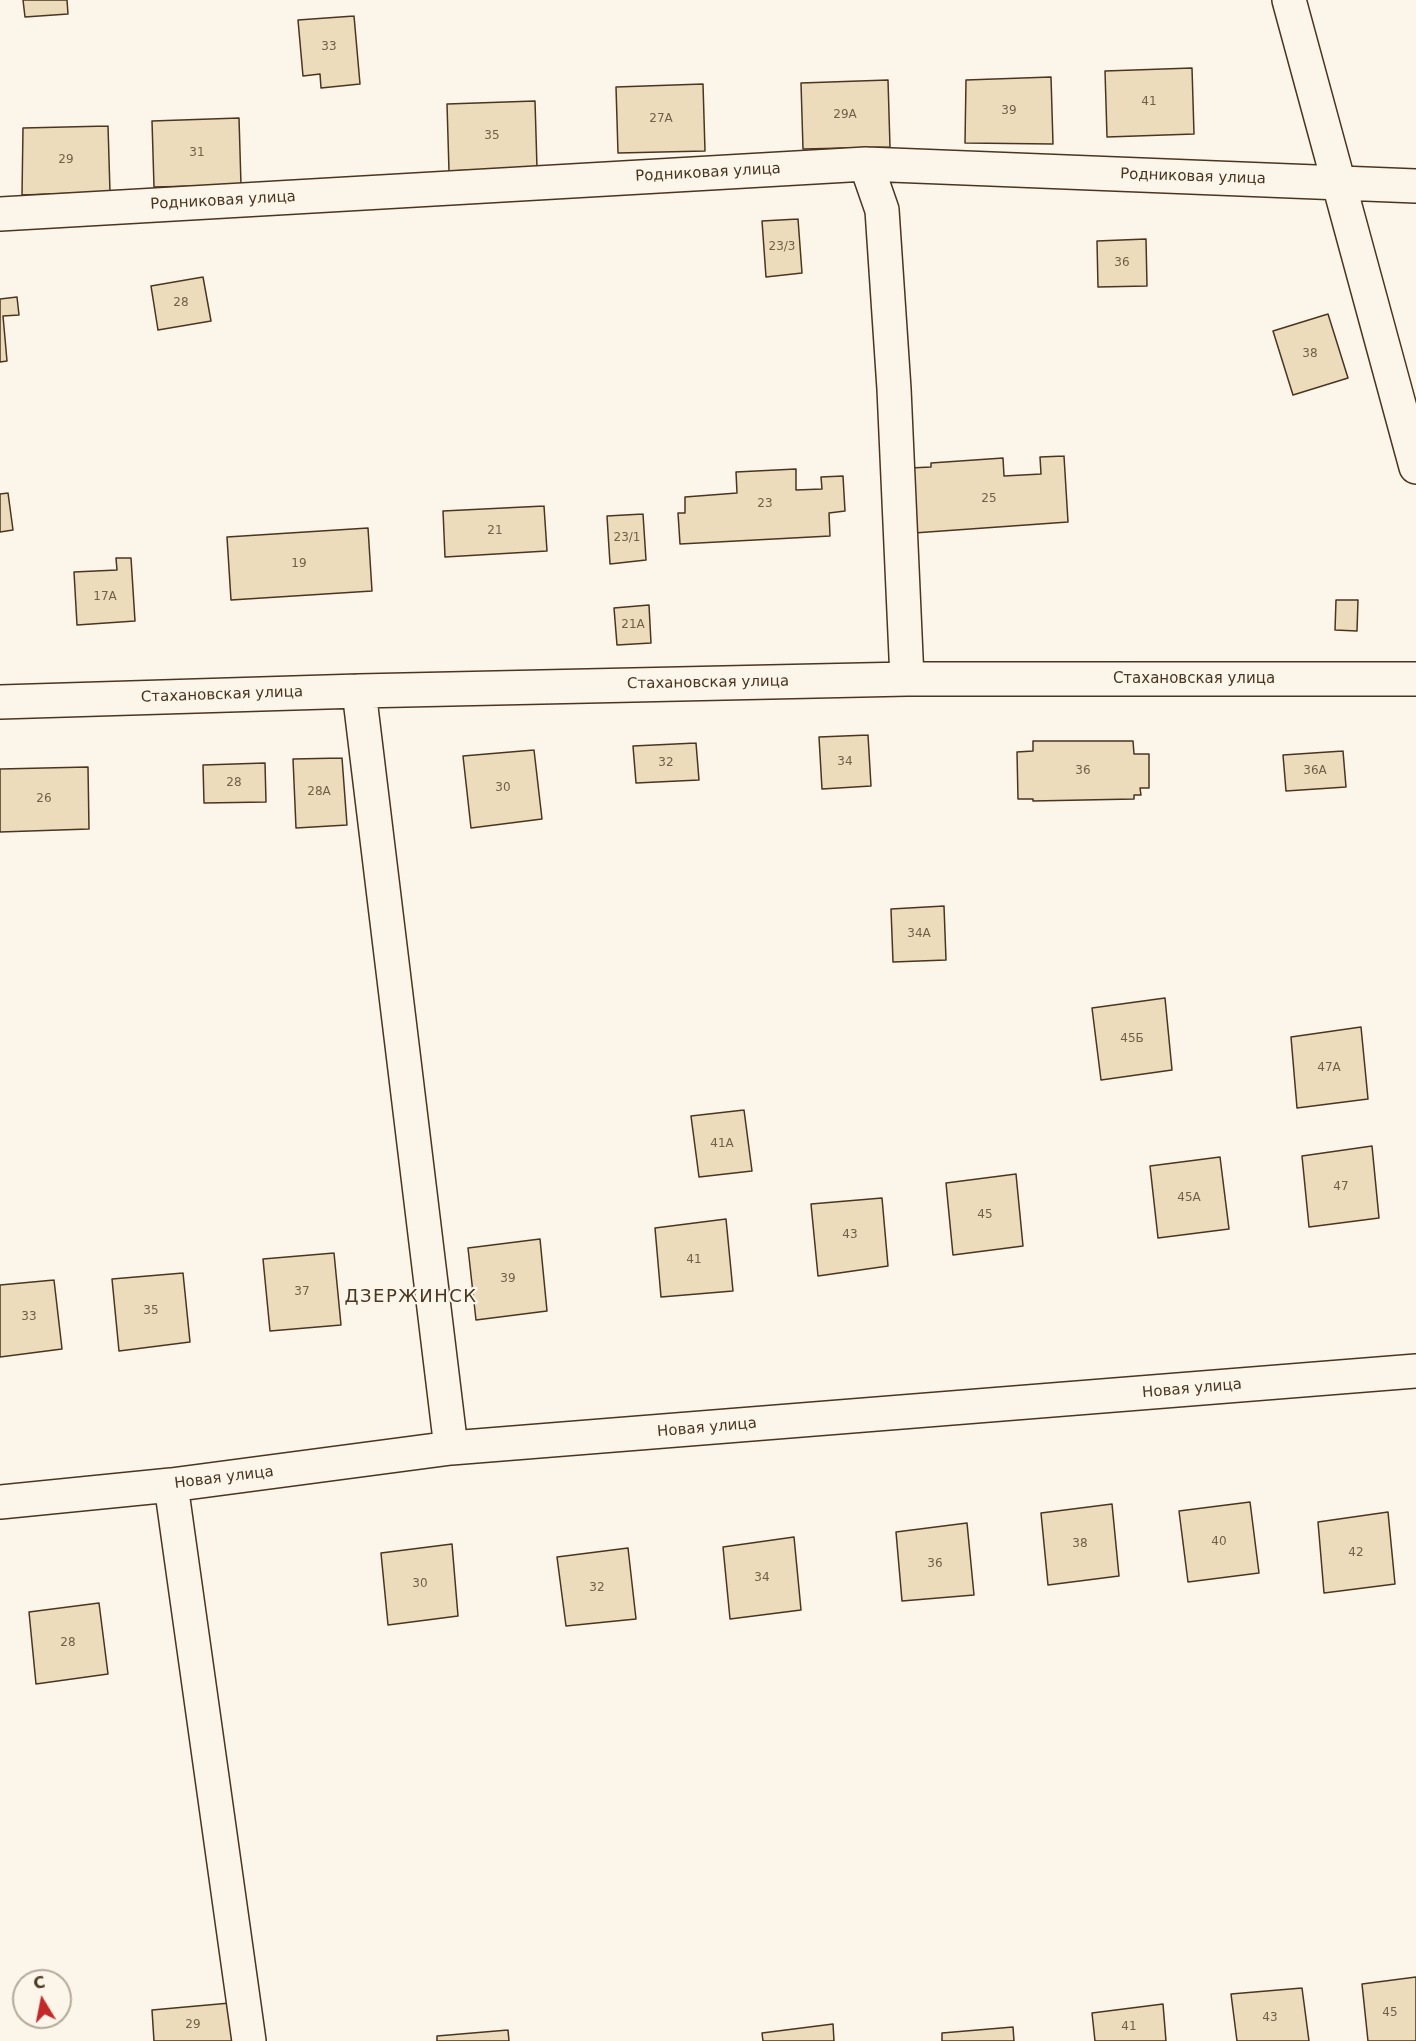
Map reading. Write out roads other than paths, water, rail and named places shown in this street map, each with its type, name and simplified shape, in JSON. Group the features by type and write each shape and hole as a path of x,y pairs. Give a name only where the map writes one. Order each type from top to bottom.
{"street":[{"path":"1289,0 1416,466"},
{"path":"866,164 882,210 894,389 907,679"},
{"name":"Родниковая улица","path":"0,214 866,164 1416,186"},
{"name":"Стахановская улица","path":"0,702 359,691 907,679 1416,680"},
{"path":"359,691 452,1448"},
{"name":"Новая улица","path":"0,1502 171,1485 452,1448 1416,1371"},
{"path":"171,1485 249,2041"}],"district":[{"name":"ДЗЕРЖИНСК","path":"411,1297"}]}
